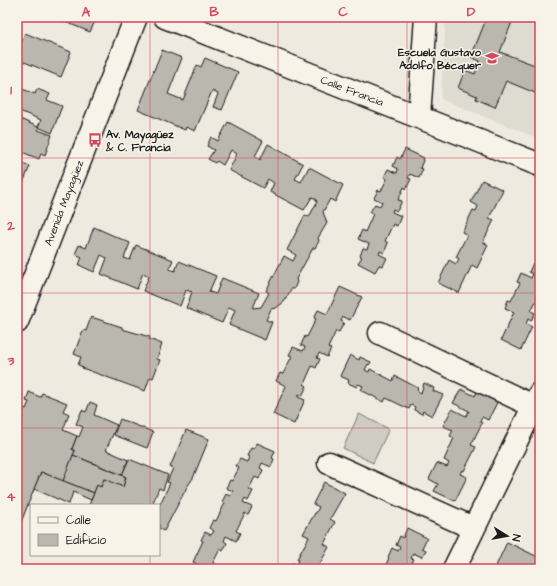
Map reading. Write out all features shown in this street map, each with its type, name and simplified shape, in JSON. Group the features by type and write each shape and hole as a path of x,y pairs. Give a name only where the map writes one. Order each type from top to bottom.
{"street":[{"name":"Avenida Mayagüez","path":"17,322 136,17"},
{"name":"Calle Francia","path":"165,17 540,165"},
{"path":"419,117 426,17"},
{"path":"380,333 537,399 454,569"},
{"path":"329,463 473,528"}],"shaded area":[{"name":"Escuela Gustavo Adolfo Bécquer","path":"446,17 540,17 540,139 441,99"},
{"path":"359,414 389,429 373,463 343,448"}],"building":[{"path":"53,17 97,17 90,32"},
{"path":"487,17 514,17 500,52 540,67 540,95 506,81 495,107 476,99 477,96 458,88 465,70 475,74 480,61 471,57"},
{"path":"25,33 71,52 61,77 17,59 17,53"},
{"path":"162,50 182,58 168,94 183,100 197,65 201,67 205,58 238,72 222,110 213,107 218,94 212,91 195,131 186,127 185,130 138,110"},
{"path":"20,88 35,94 37,89 50,94 47,100 62,106 52,133 38,127 41,120 17,110 17,95"},
{"path":"20,119 38,127 38,130 52,135 45,155 41,153 39,159 17,150 17,124"},
{"path":"228,122 263,141 255,156 260,160 268,144 303,164 295,179 301,182 309,167 343,185 335,202 330,199 323,212 327,223 318,238 319,241 315,248 313,248 296,279 297,282 294,289 291,289 284,302 276,308 271,309 266,320 272,322 265,340 229,325 235,310 229,307 222,323 186,308 192,292 186,290 180,306 143,291 149,276 143,273 137,289 101,274 107,258 101,255 94,272 79,265 82,257 75,254 79,245 86,248 94,227 130,243 124,258 130,260 136,245 173,260 169,269 175,271 179,261 216,276 209,292 216,294 222,278 259,293 253,308 261,307 269,293 266,291 284,256 293,261 296,255 287,250 305,215 309,217 317,202 316,199 312,197 304,210 270,192 274,183 268,179 263,188 229,170 237,154 231,150 223,165 217,161 215,163 208,159 214,150 207,146 211,137 218,141"},
{"path":"405,149 424,158 420,168 423,169 419,178 410,174 408,178 411,179 406,189 404,187 398,200 402,201 397,211 393,209 392,212 401,216 397,226 393,224 385,241 388,243 384,253 380,251 379,254 387,258 383,266 379,265 375,272 358,263 362,257 360,256 363,248 367,249 369,244 358,239 362,230 365,232 373,214 370,212 375,204 380,206 382,202 374,198 378,190 381,191 387,179 384,177 388,169 397,173 398,169 393,166 397,157 400,159"},
{"path":"17,161 30,166 18,195 17,195"},
{"path":"482,180 503,190 489,218 494,220 483,242 488,245 477,268 472,265 459,293 438,283 449,260 456,264 459,259 456,257 467,235 462,232 473,210 476,211 478,206 471,202"},
{"path":"540,254 540,293 531,311 535,313 531,321 528,319 526,324 532,327 521,350 501,340 514,312 505,308 508,300 511,301 520,283 517,282 521,273 531,278 533,274 529,272 533,263 535,264"},
{"path":"340,287 362,297 350,320 343,317 341,321 344,323 339,332 336,331 328,348 331,349 327,357 319,353 317,358 320,359 316,368 312,366 304,384 307,386 302,396 299,394 298,397 305,400 294,424 273,414 286,386 276,381 280,373 283,374 292,356 289,355 293,347 303,351 305,347 301,345 316,319 314,318 318,310 327,314"},
{"path":"91,317 122,327 122,329 150,337 149,339 162,344 157,359 160,360 153,378 150,377 145,391 82,368 83,367 78,365 81,357 74,354 83,330 86,331"},
{"path":"350,355 359,360 360,357 371,362 365,370 369,372 370,369 393,381 395,376 418,388 417,390 421,393 424,383 434,388 433,391 443,395 432,416 423,411 422,414 414,410 415,407 411,405 409,409 386,398 384,402 361,390 363,386 358,384 357,387 348,383 349,380 340,376"},
{"path":"479,387 500,397 488,420 482,417 480,422 482,423 471,445 476,447 464,471 462,470 460,474 467,477 455,501 434,491 438,484 429,479 437,463 447,467 449,463 444,460 454,438 450,436 453,430 443,426 452,409 466,416 469,411 453,403 461,389 475,396"},
{"path":"29,392 40,397 42,393 67,403 63,411 69,414 63,430 77,436 72,449 75,451 63,481 41,472 17,532 17,423 20,423 23,417 20,416 24,408 26,409 29,402 26,401"},
{"path":"90,402 97,405 94,415 117,425 106,450 128,460 122,475 73,455 75,451 72,449 77,436 79,437 83,427 76,424 82,410 86,412"},
{"path":"120,419 153,432 147,448 114,435"},
{"path":"186,430 209,439 193,478 164,531 160,529 160,504 170,483 167,482 173,468 170,467"},
{"path":"257,443 275,451 272,458 274,459 271,467 262,463 260,468 263,470 259,479 255,477 249,489 253,491 248,501 245,499 243,503 252,507 248,515 245,513 236,531 240,533 236,541 226,536 224,541 227,543 223,551 220,549 213,563 217,565 215,569 195,569 197,564 193,562 203,541 201,540 205,532 211,535 214,531 209,528 213,520 216,521 225,503 222,502 226,494 230,496 233,491 226,488 230,480 232,481 239,468 236,466 240,459 247,462 249,457 247,456 251,448 254,449"},
{"path":"73,455 126,477 123,487 104,479 101,487 97,485 94,493 63,481"},
{"path":"129,459 168,475 163,490 159,488 152,504 89,504 97,485 101,487 104,479 123,487 126,477 122,475"},
{"path":"41,472 94,493 91,500 73,492 69,504 34,489"},
{"path":"324,482 345,493 330,519 335,522 324,544 329,547 317,569 313,567 312,569 289,569 292,563 296,565 299,560 297,559 309,537 303,534 319,507 313,504"},
{"path":"407,528 427,538 422,548 426,550 422,557 413,553 411,558 414,559 409,568 384,569 392,548 398,551 400,547 396,545 400,536 403,538"},
{"path":"507,542 540,558 540,569 501,569 496,566"}],"place":[{"name":"Escuela Gustavo Adolfo Bécquer","path":"492,58"},
{"name":"Av. Mayagüez & C. Francia","path":"95,140"}]}
